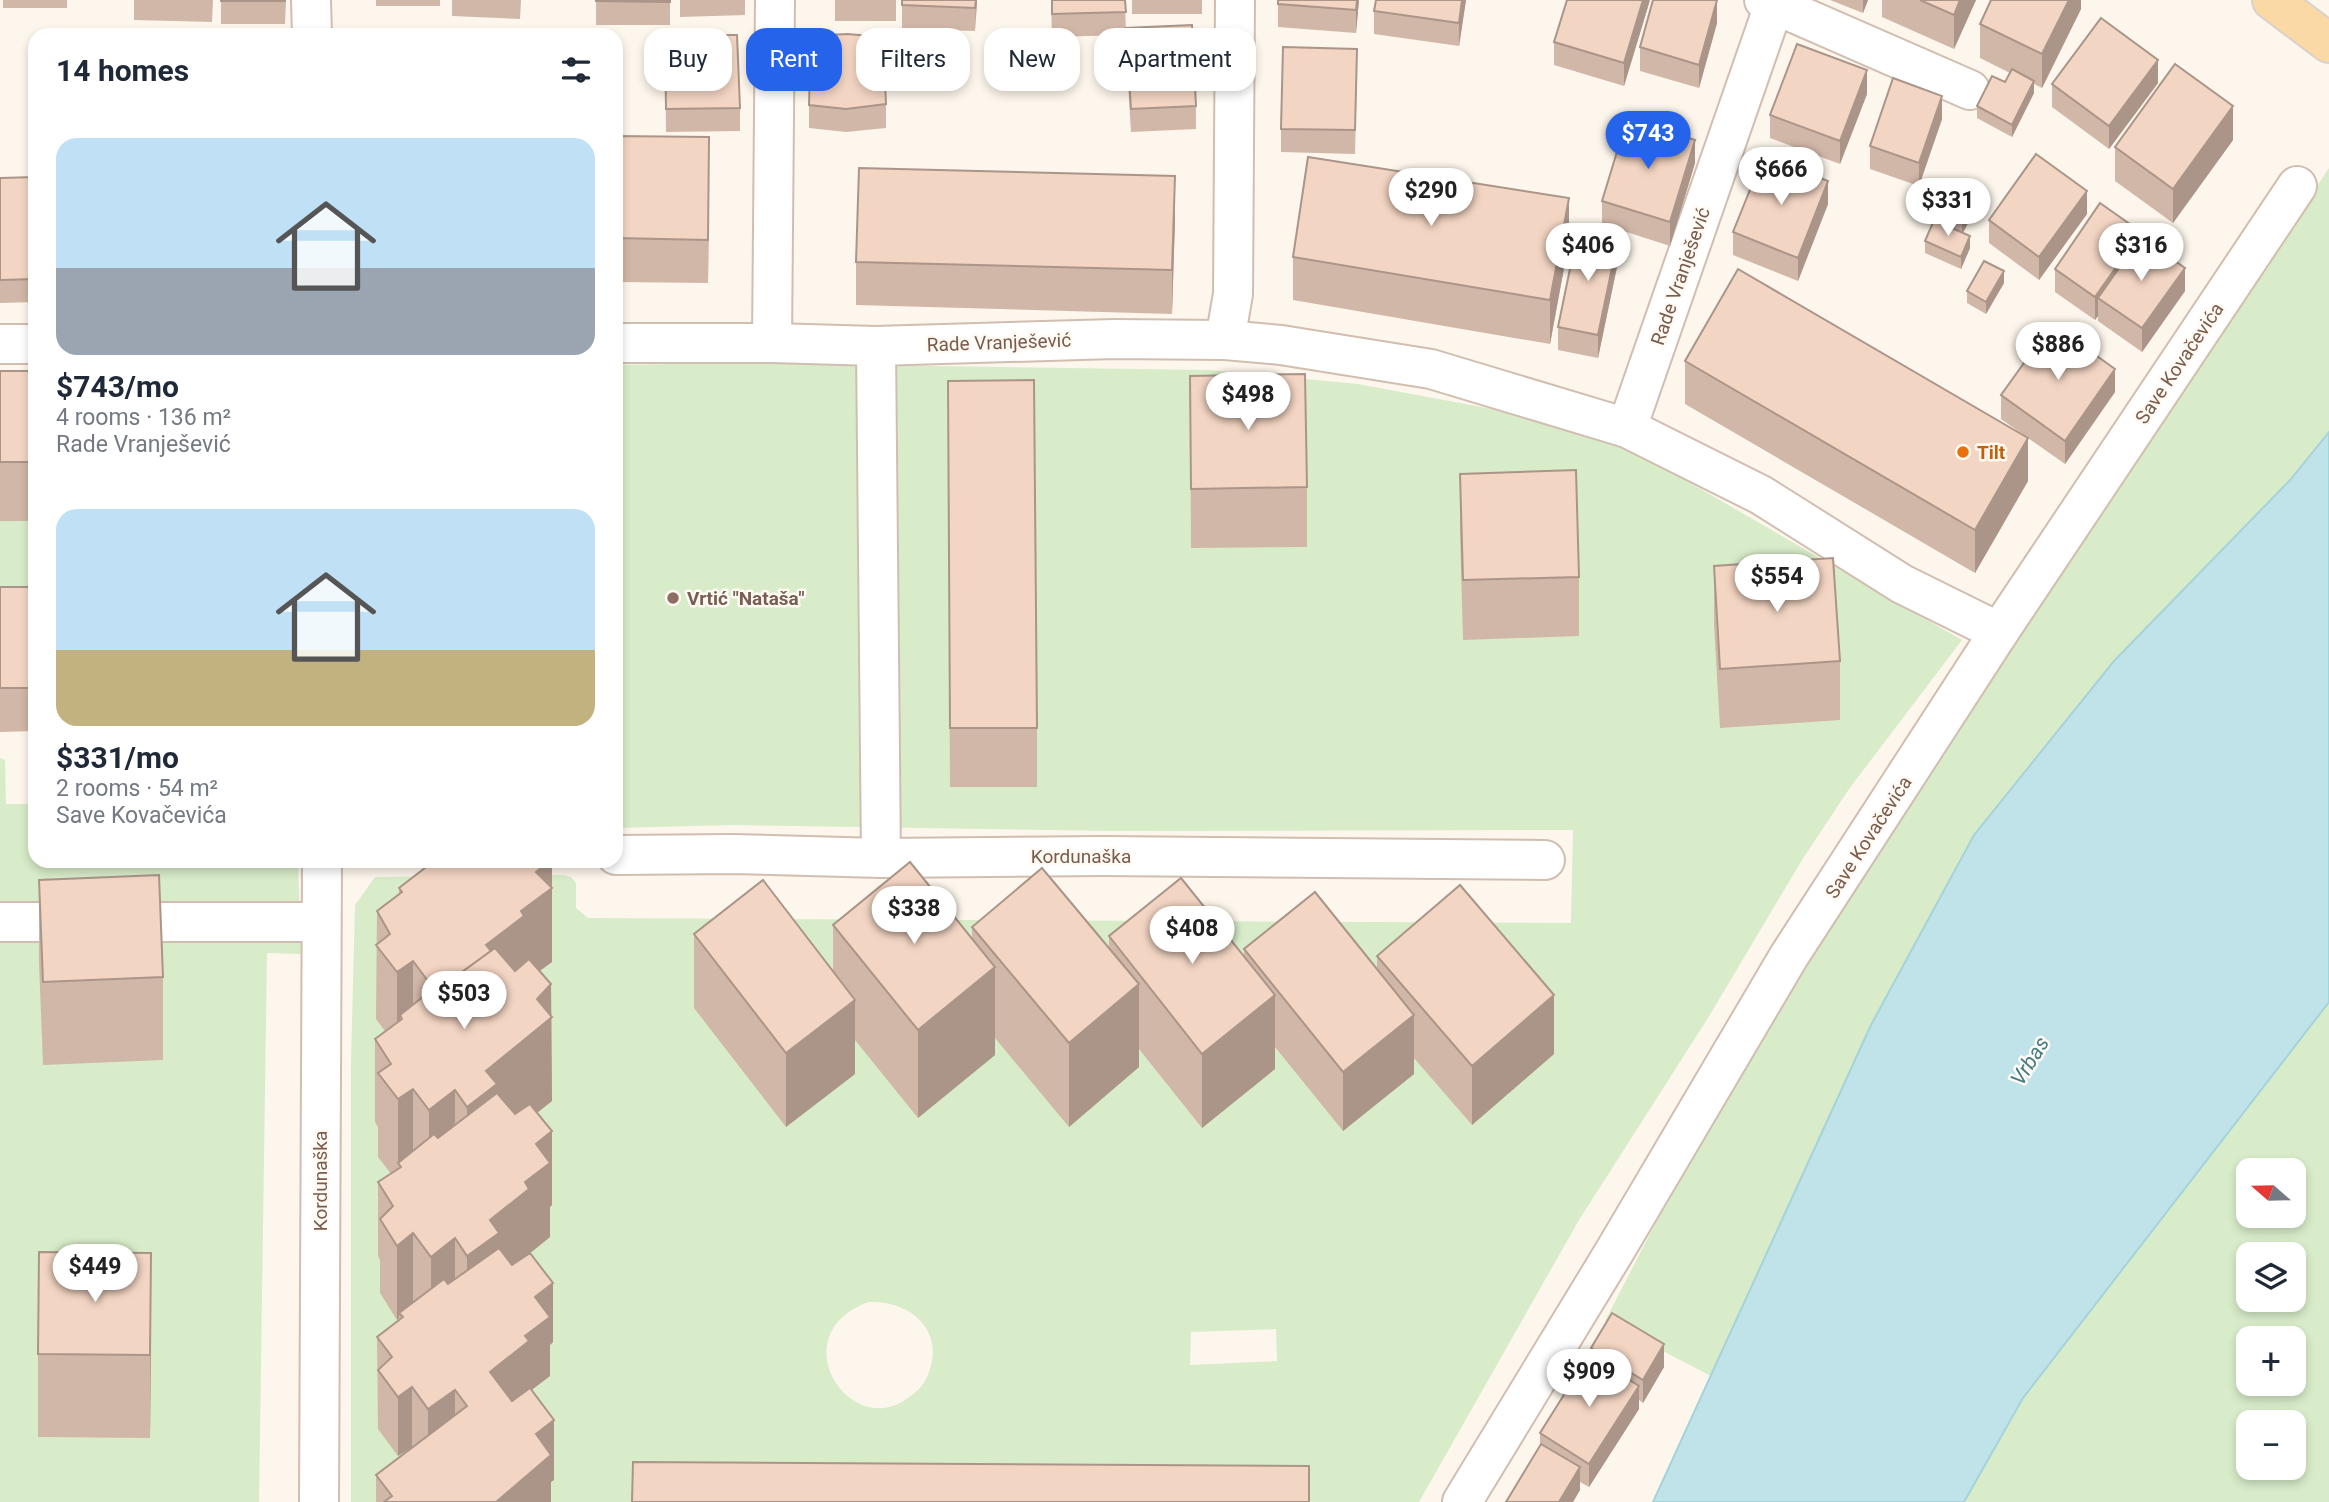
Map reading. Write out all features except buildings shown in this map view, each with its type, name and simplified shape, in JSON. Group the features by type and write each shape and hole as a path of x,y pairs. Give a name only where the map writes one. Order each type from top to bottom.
{"main road":[{"path":"2272,0 2329,43"}],"street":[{"path":"312,0 312,28"},
{"path":"772,343 775,0"},
{"path":"1225,340 1233,294 1235,0"},
{"name":"Rade Vranješević","path":"1627,428 1769,2 1970,90"},
{"name":"Save Kovačevića","path":"1462,1502 1790,956 1999,632 2297,186"},
{"name":"Rade Vranješević","path":"623,343 876,346 1114,339 1225,340 1294,346 1431,369 1627,428 1761,495 1902,584 1999,632"},
{"path":"0,344 28,344"},
{"path":"876,346 881,858"},
{"name":"Kordunaška","path":"623,855 1545,860"},
{"name":"Kordunaška","path":"319,1502 322,868"},
{"path":"0,922 321,922"}],"green space":[{"path":"2329,168 2329,432 1871,1025 1711,1376 1605,1321 1720,1098 1875,855"},
{"path":"727,363 1209,370 1358,384 1595,428 1962,640 1849,789 1802,860 1708,1018 1579,1220 1419,1502 351,1502 351,1062 355,905 375,877 563,875 571,877 576,883 576,908 588,918 1571,923 1573,830 1111,831 732,825 623,828 623,365","holes":["868,1302 899,1307 922,1322 929,1333 932,1346 932,1361 923,1384 905,1400 884,1408 863,1405 846,1394 833,1378 827,1358 829,1337 842,1317","1276,1329 1277,1361 1190,1365 1191,1332"]},
{"path":"0,372 28,372 28,607 0,607"},
{"path":"0,758 5,760 6,804 28,804 28,868 298,868 301,954 267,953 259,1502 0,1502"},
{"path":"2329,1002 2329,1502 1964,1502 2023,1398"}],"water":[{"name":"Vrbas","path":"2329,432 2329,1002 2023,1398 1964,1502 1653,1502 1871,1025 1974,835 2114,661 2291,479"}],"place":[{"name":"Tilt","path":"1963,452"},
{"name":"Vrtić \"Nataša\"","path":"673,598"}]}
